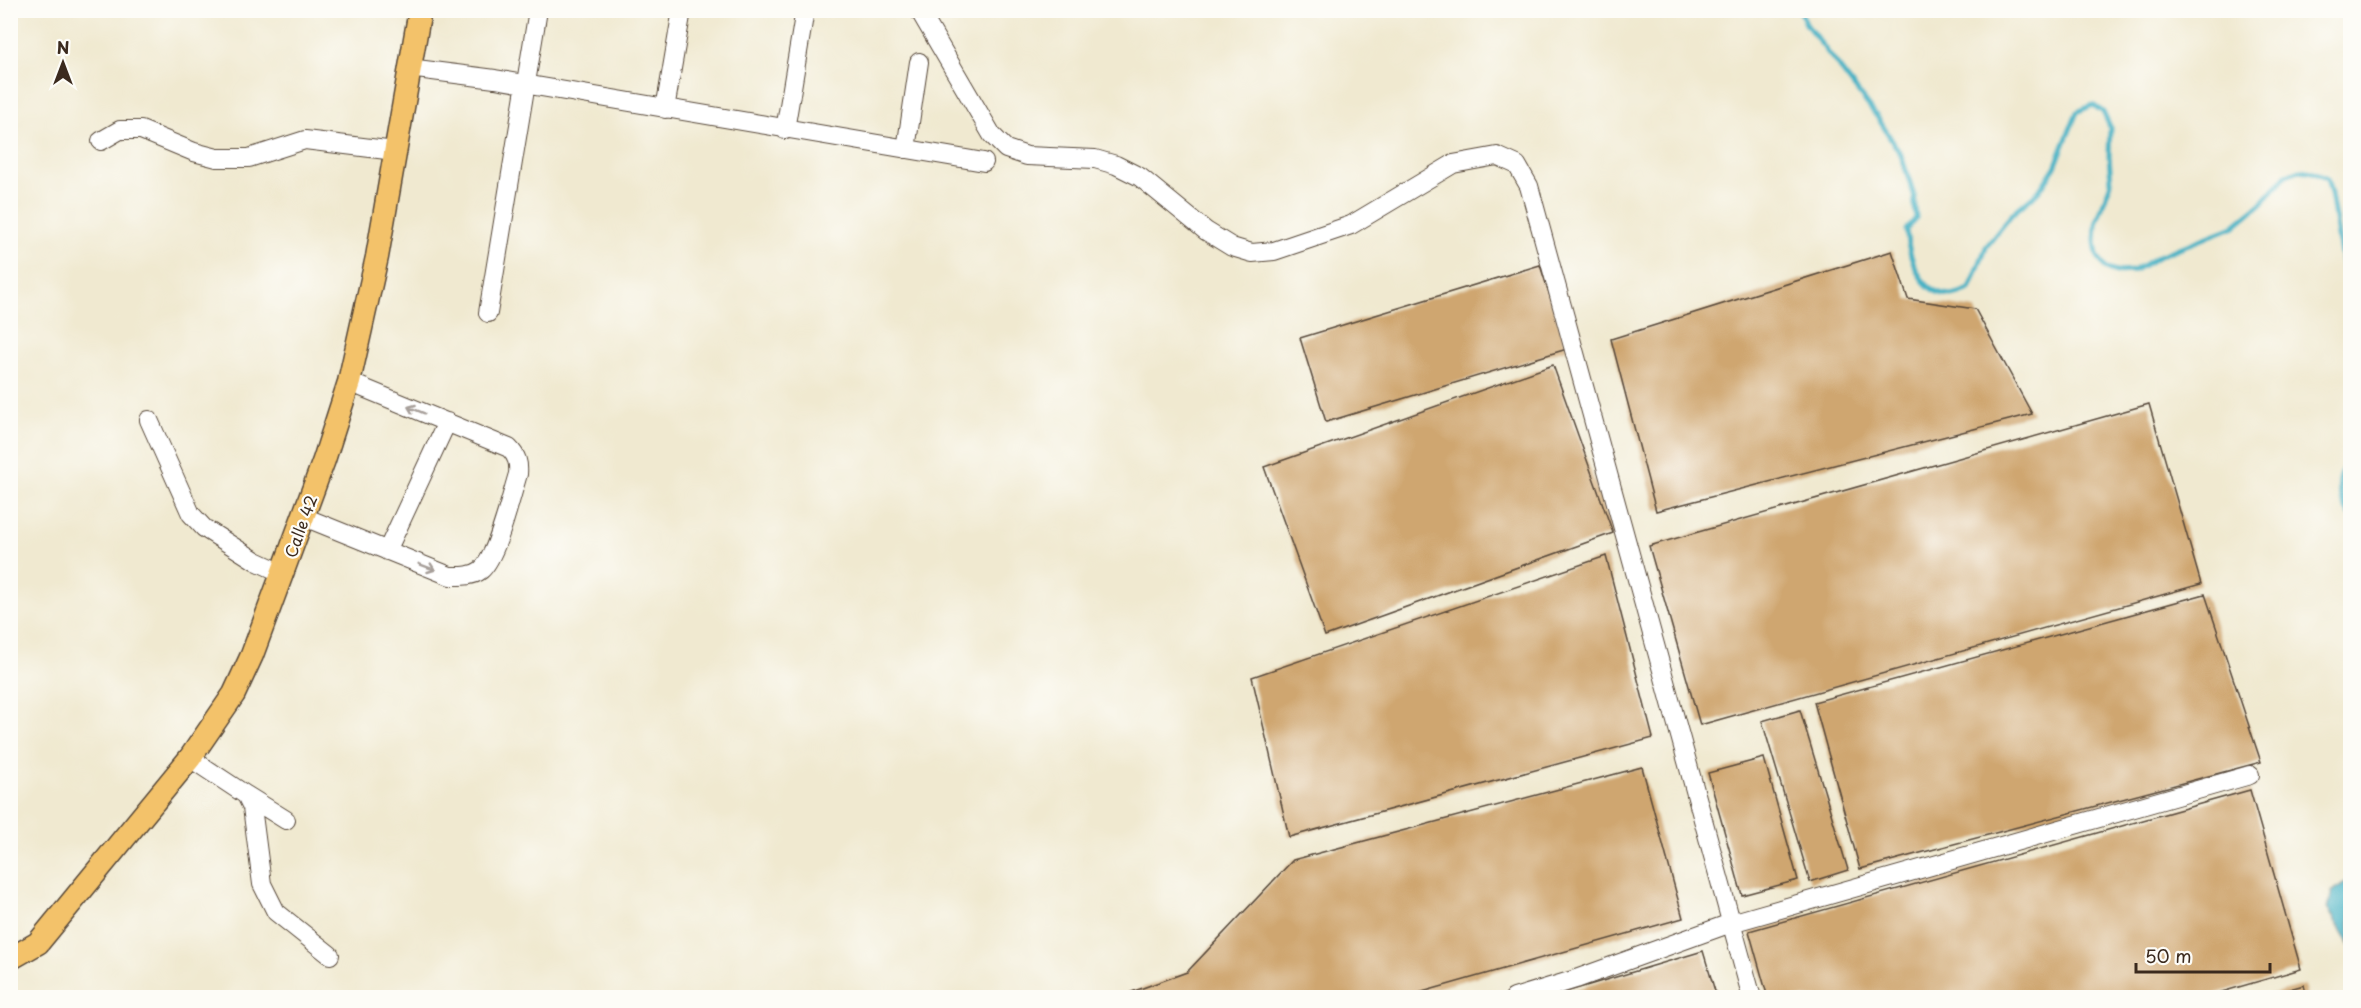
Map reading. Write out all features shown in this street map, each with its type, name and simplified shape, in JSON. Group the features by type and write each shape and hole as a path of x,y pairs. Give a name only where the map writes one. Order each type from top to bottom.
{"main road":[{"name":"Calle 42","path":"10,959 38,944 190,758 234,694 260,636 304,517 349,382 377,257 420,10"}],"street":[{"path":"489,314 538,10"},
{"path":"665,109 682,10"},
{"path":"785,130 805,10"},
{"path":"919,10 992,135 1006,149 1027,156 1095,159 1116,165 1140,177 1206,231 1232,247 1252,253 1274,251 1351,225 1453,164 1497,156 1517,165 1530,186 1752,998"},
{"path":"906,149 919,62"},
{"path":"409,68 526,85 984,162"},
{"path":"101,141 120,130 141,130 194,152 217,158 249,158 305,140 395,151"},
{"path":"304,517 450,576 467,576 480,571 491,559 518,474 519,464 515,455 509,448 349,382"},
{"path":"149,420 191,514 204,528 256,561 282,573"},
{"path":"387,552 447,422"},
{"path":"190,758 286,820"},
{"path":"1514,998 1576,979 1731,923 2250,775"},
{"path":"246,795 252,807 261,884 276,912 330,955"}],"water":[{"path":"2350,878 2350,945 2328,909 2332,892"}],"building":[{"path":"1892,251 1908,299 1975,309 2032,414 1656,511 1611,339"},
{"path":"1540,265 1567,349 1326,422 1300,338"},
{"path":"1553,365 1613,533 1325,636 1264,467"},
{"path":"2149,404 2201,584 1700,725 1649,546"},
{"path":"1606,556 1653,738 1289,837 1252,677"},
{"path":"2205,594 2261,762 1860,869 1814,702"},
{"path":"1800,710 1848,870 1810,882 1762,721"},
{"path":"1764,758 1798,880 1742,895 1708,773"},
{"path":"1642,767 1683,918 1401,998 1115,998 1187,972 1293,860"},
{"path":"2250,790 2301,969 2201,998 1768,998 1749,931"},
{"path":"1703,951 1717,998 1549,998 1549,997"},
{"path":"2304,985 2307,998 2261,997"}],"waterway":[{"path":"1800,10 1806,24 1878,118 1901,155 1914,195 1916,218 1906,230 1910,251 1918,272 1931,288 1952,295 1970,289 1986,247 2012,214 2039,191 2055,167 2077,112 2093,105 2103,112 2110,127 2111,182 2096,224 2095,242 2097,255 2106,269 2117,272 2133,271 2161,255 2233,227 2262,203 2286,175 2300,170 2313,172 2327,179 2350,297"},
{"path":"2350,455 2340,478 2340,492 2350,515"}]}
